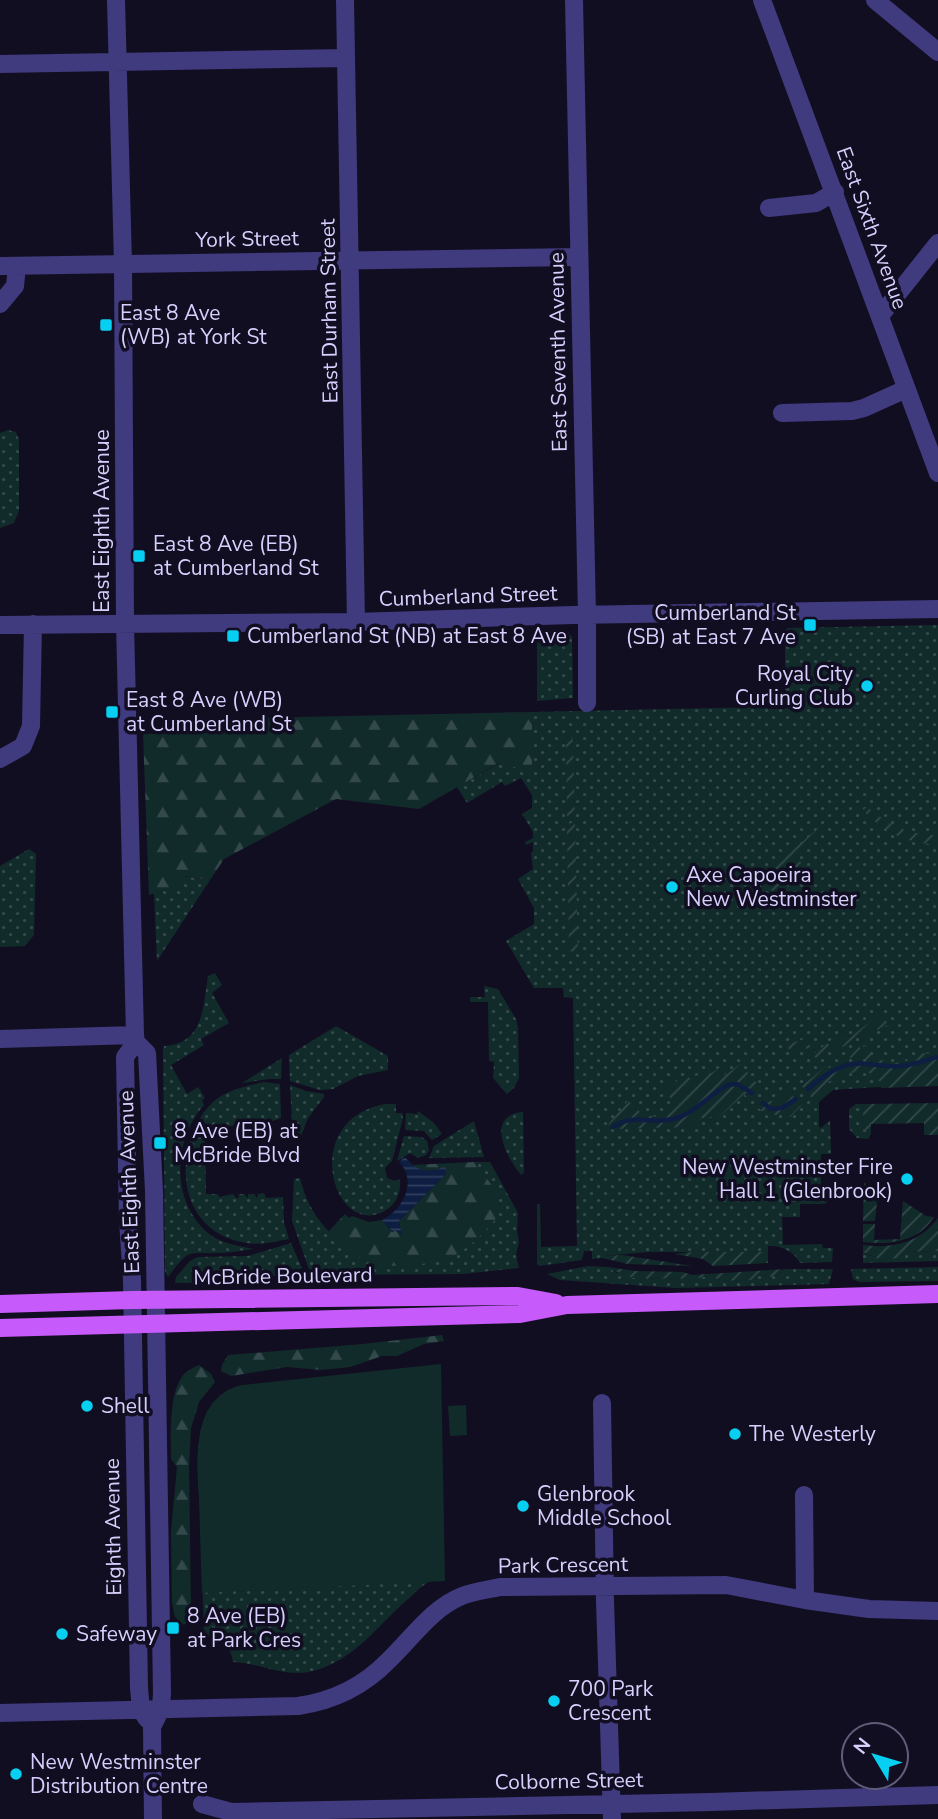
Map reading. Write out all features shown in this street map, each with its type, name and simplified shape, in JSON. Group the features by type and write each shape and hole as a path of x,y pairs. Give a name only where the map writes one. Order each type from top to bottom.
{"main road":[{"name":"McBride Boulevard","path":"0,1328 520,1314 566,1306 938,1294"},
{"name":"McBride Boulevard","path":"0,1304 518,1296 566,1306"}],"street":[{"name":"East Eighth Avenue","path":"116,0 123,264 125,623 136,1038 125,1057 133,1323"},
{"name":"East Durham Street","path":"345,0 356,622"},
{"name":"East Seventh Avenue","path":"574,0 587,703"},
{"path":"875,0 938,52"},
{"name":"East Sixth Avenue","path":"767,2 938,473"},
{"path":"0,64 346,58"},
{"path":"769,208 816,203 835,192"},
{"path":"880,316 938,243"},
{"name":"York Street","path":"8,266 579,257"},
{"path":"0,304 15,286 8,266"},
{"path":"782,413 852,411 906,389"},
{"name":"Cumberland Street","path":"0,625 356,622 938,609"},
{"path":"0,760 23,746 31,726 33,624"},
{"name":"East Eighth Avenue","path":"136,1038 147,1053 154,1191 156,1324"},
{"path":"0,1039 136,1038"},
{"name":"Eighth Avenue","path":"133,1323 141,1710"},
{"path":"153,1819 152,1727 161,1709 156,1324"},
{"path":"603,1403 611,1811"},
{"path":"804,1495 805,1600"},
{"path":"137,1558 161,1558"},
{"name":"Park Crescent","path":"141,1710 298,1706 316,1703 350,1690 371,1676 434,1614 463,1596 499,1587 726,1585 869,1609 938,1611"},
{"path":"0,1713 141,1710 152,1727"},
{"name":"Colborne Street","path":"202,1804 231,1812 611,1811 710,1802 938,1795"}],"green space":[{"path":"8,430 16,432 19,440 19,511 14,523 0,528 0,433"},
{"path":"938,625 938,1083 833,1090 819,1102 819,1126 821,1128 830,1120 831,1154 821,1154 821,1185 832,1186 832,1197 825,1204 800,1204 800,1217 782,1217 783,1245 822,1244 823,1248 833,1248 832,1262 800,1263 786,1250 768,1246 768,1252 649,1252 592,1259 592,1251 584,1251 582,1260 539,1266 537,1204 540,1204 541,1247 577,1246 573,998 564,997 563,988 534,988 506,941 534,924 534,908 518,879 533,869 533,842 526,845 525,842 533,838 533,832 522,814 532,808 532,795 521,778 505,786 502,782 467,803 457,787 500,763 531,771 532,712 766,707 785,709 785,630 788,628"},
{"path":"537,632 568,632 572,637 573,698 537,701"},
{"path":"532,712 532,772 499,763 419,809 336,799 224,859 210,880 184,876 170,889 149,895 143,734 239,732 250,718"},
{"path":"570,735 573,741 575,818 567,816 566,740"},
{"path":"867,807 900,828 938,835 938,845 916,842 888,831 863,810"},
{"path":"575,823 578,953 569,950 567,825"},
{"path":"822,825 825,828 795,854 802,864 785,878 774,866"},
{"path":"29,849 36,854 34,935 25,946 0,947 0,866"},
{"path":"772,868 790,889 778,899 769,887 775,882 767,873"},
{"path":"183,876 210,880 157,961 154,893 170,889"},
{"path":"215,973 222,985 212,993 229,1023 201,1039 204,1045 171,1065 187,1094 198,1087 205,1098 202,1100 204,1105 193,1120 186,1137 180,1173 189,1208 199,1224 212,1236 227,1243 254,1249 190,1254 168,1277 165,1271 163,1050 164,1046 187,1039 194,1031 202,1011 208,976"},
{"path":"484,986 498,989 516,1019 518,1028 519,1078 507,1094 493,1078 494,1062 489,1061 488,1002 470,1002 470,997 485,997"},
{"path":"882,1015 888,1024 883,1029 874,1027 861,1038 857,1036 843,1047 841,1045 816,1058 801,1045 792,1052 785,1045 804,1039 815,1053 827,1043 831,1047 845,1037 847,1040"},
{"path":"336,1026 388,1056 388,1070 358,1076 333,1089 320,1090 290,1081 289,1055"},
{"path":"865,1045 868,1052 874,1056 894,1063 907,1061 920,1053 938,1054 938,1086 881,1088 880,1081 869,1078 870,1073 859,1072 827,1083 827,1091 813,1099 802,1086 826,1066 829,1068 838,1063 840,1066 871,1063 863,1058 851,1058 849,1055 859,1046 861,1049"},
{"path":"282,1058 281,1079 242,1083"},
{"path":"740,1064 760,1087 748,1098 744,1094 717,1119 701,1118 690,1127 613,1129 608,1125 628,1100 643,1114 664,1116 672,1106 672,1101 664,1088 674,1079 679,1084 687,1076 691,1079 708,1071 710,1074 719,1068 726,1075"},
{"path":"263,1082 280,1084 281,1118 270,1122 270,1125 266,1121 263,1125 257,1125 256,1122 247,1125 246,1122 236,1125 236,1122 233,1126 226,1126 226,1123 222,1126 205,1126 206,1194 218,1194 219,1197 233,1194 239,1198 238,1194 244,1194 248,1198 248,1194 254,1194 257,1198 258,1194 264,1193 266,1198 283,1197 284,1223 289,1239 253,1244 224,1237 200,1217 188,1190 186,1158 197,1124 213,1102 228,1092"},
{"path":"290,1085 324,1094 308,1118 299,1141 293,1140"},
{"path":"784,1093 792,1095 801,1106 790,1117 786,1114 767,1114 757,1106 768,1098 772,1102"},
{"path":"938,1103 938,1135 924,1135 924,1123 871,1124 871,1134 862,1126 864,1104"},
{"path":"385,1104 396,1104 396,1113 402,1113 403,1118 392,1161 385,1168 387,1178 395,1181 400,1179 400,1187 397,1199 389,1208 370,1215 353,1211 341,1197 333,1177 333,1155 340,1133 357,1115"},
{"path":"856,1104 864,1104 862,1126 871,1134 868,1139 857,1138 849,1129 849,1109"},
{"path":"418,1111 434,1123 442,1134 432,1140 424,1131 405,1130 406,1113 417,1114"},
{"path":"523,1112 524,1173 521,1175 505,1148 502,1129 504,1121 511,1115"},
{"path":"474,1121 484,1157 429,1158 434,1146"},
{"path":"404,1136 422,1137 427,1141 429,1151 418,1158 410,1153 397,1161"},
{"path":"474,1162 490,1162 518,1213 519,1242 516,1255 519,1268 462,1274 311,1275 292,1221 294,1179 300,1178 310,1205 324,1226 366,1261 500,1205"},
{"path":"474,1162 494,1190 499,1211 478,1238 451,1257 409,1265 376,1264 356,1255 328,1232 345,1214 349,1218 352,1216 369,1222 382,1220 392,1232 395,1230 401,1234 399,1221 446,1174 443,1168 427,1171 411,1165"},
{"path":"864,1183 878,1192 875,1221 863,1221"},
{"path":"903,1201 926,1216 934,1217 912,1237 893,1242 863,1242 863,1224 875,1224 874,1240 900,1239"},
{"path":"938,1218 938,1251 904,1252 903,1258 879,1259 863,1252 863,1245 895,1245 914,1239 931,1227"},
{"path":"291,1243 302,1268 285,1276 235,1276 219,1283 175,1283 176,1277 190,1261 198,1257 248,1256"},
{"path":"938,1251 938,1261 863,1263 863,1252 871,1256 903,1258 903,1252"},
{"path":"768,1252 768,1263 713,1266 703,1259 674,1254"},
{"path":"622,1255 692,1266 628,1264 602,1258"},
{"path":"588,1266 608,1267 616,1273 625,1273 633,1278 695,1279 712,1275 720,1281 743,1280 758,1274 772,1277 786,1269 833,1269 829,1284 676,1288 560,1280 547,1274"},
{"path":"608,1267 635,1271 683,1272 692,1275 786,1269 772,1277 758,1274 751,1280 720,1281 712,1275 695,1279 633,1278"},
{"path":"938,1267 938,1281 859,1282 853,1279 851,1269"},
{"path":"442,1335 444,1341 424,1344 397,1356 382,1356 350,1367 321,1370 287,1367 231,1376 221,1371 228,1355"},
{"path":"441,1364 445,1581 202,1593 198,1449 204,1419 219,1397 230,1389 243,1385"},
{"path":"199,1365 211,1374 215,1382 199,1402 191,1428 191,1613 190,1620 184,1625 175,1617 172,1603 171,1532 177,1467 171,1459 172,1414 180,1381 186,1372"},
{"path":"242,1385 445,1581 431,1581 424,1585 353,1651 328,1666 313,1671 293,1673 233,1662 224,1643 215,1637 204,1635 199,1441 204,1419 214,1401 229,1389"},
{"path":"466,1405 467,1435 450,1436 448,1406"}],"water":[{"path":"405,1157 422,1170 446,1168 446,1174 399,1221 402,1235 395,1230 393,1232 382,1220 396,1209 406,1194 407,1178 399,1162"}],"waterway":[{"path":"808,1089 828,1074 850,1065 900,1066 938,1057"},
{"path":"613,1127 629,1120 660,1121 677,1118 728,1085 737,1084 752,1093"},
{"path":"763,1103 771,1109 782,1108 796,1099"}],"place":[{"name":"East 8 Ave (WB) at York St","path":"106,325"},
{"name":"East 8 Ave (EB) at Cumberland St","path":"139,556"},
{"name":"Cumberland St (SB) at East 7 Ave","path":"810,625"},
{"name":"Cumberland St (NB) at East 8 Ave","path":"233,636"},
{"name":"Royal City Curling Club","path":"867,686"},
{"name":"East 8 Ave (WB) at Cumberland St","path":"112,712"},
{"name":"Axe Capoeira New Westminster","path":"672,887"},
{"name":"8 Ave (EB) at McBride Blvd","path":"160,1143"},
{"name":"New Westminster Fire Hall 1 (Glenbrook)","path":"907,1179"},
{"name":"Shell","path":"87,1406"},
{"name":"The Westerly","path":"735,1434"},
{"name":"Glenbrook Middle School","path":"523,1506"},
{"name":"8 Ave (EB) at Park Cres","path":"173,1628"},
{"name":"Safeway","path":"62,1634"},
{"name":"700 Park Crescent","path":"554,1701"},
{"name":"New Westminster Distribution Centre","path":"16,1774"}]}
